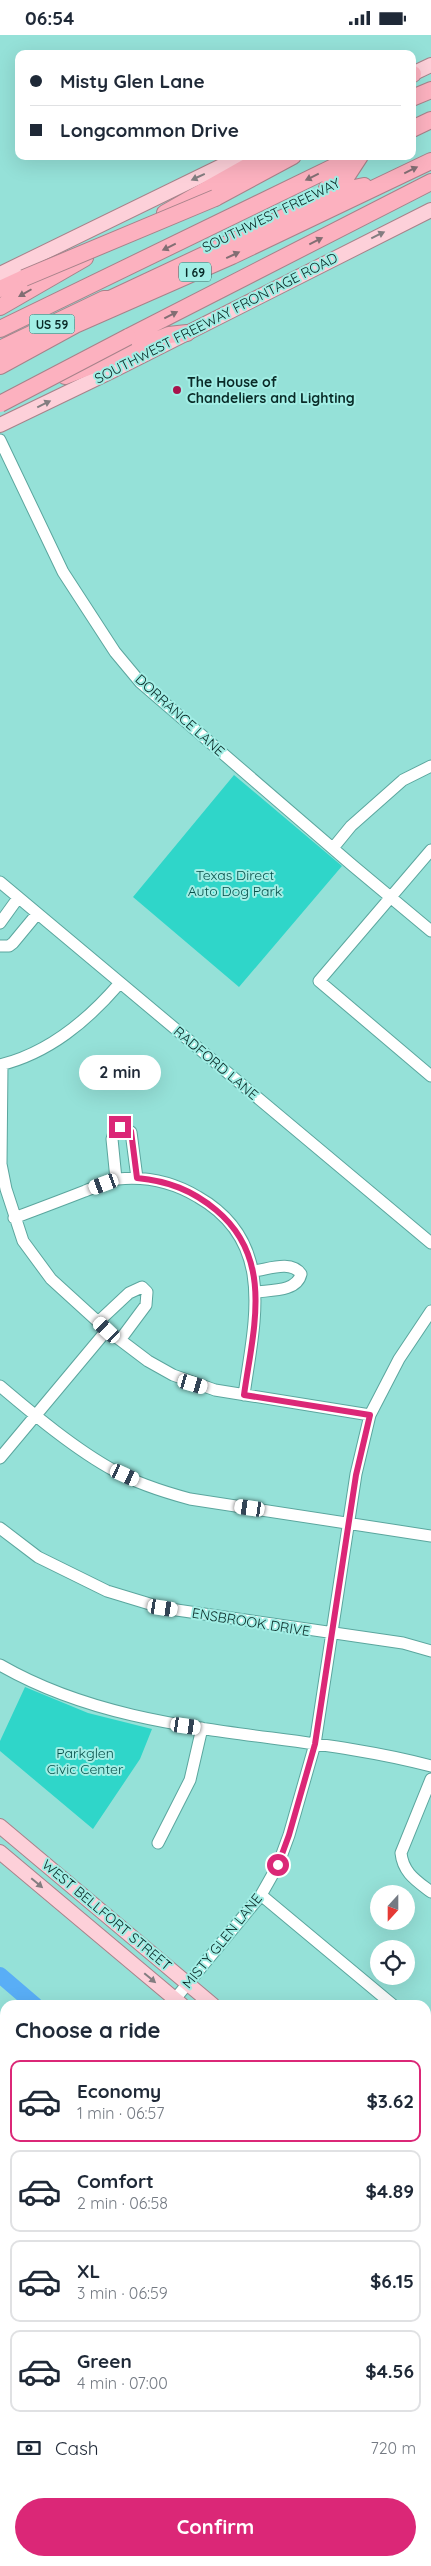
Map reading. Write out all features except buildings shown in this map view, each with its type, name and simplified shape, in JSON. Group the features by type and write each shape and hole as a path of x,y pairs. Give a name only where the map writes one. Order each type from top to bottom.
{"highway":[{"path":"416,96 431,90"},
{"path":"416,127 431,120"},
{"path":"0,307 259,160"},
{"path":"0,289 215,198 286,160"},
{"name":"SOUTHWEST FREEWAY","path":"0,329 348,160"},
{"name":"SOUTHWEST FREEWAY","path":"357,160 345,179 107,293 104,299 110,299 340,191 390,180"},
{"name":"SOUTHWEST FREEWAY","path":"0,366 75,325 232,256 431,161"},
{"path":"0,404 431,182"},
{"name":"US 59","path":"0,349 104,299"},
{"path":"0,400 169,335 187,333"}],"main road":[{"path":"416,72 431,65"},
{"path":"0,274 234,160"},
{"name":"SOUTHWEST FREEWAY FRONTAGE ROAD","path":"0,425 431,210"},
{"name":"WEST BELLFORT STREET","path":"0,1826 207,2000"},
{"name":"WEST BELLFORT STREET","path":"0,1852 176,2000"}],"street":[{"name":"DORRANCE LANE","path":"0,440 63,571 115,652 140,682 431,931"},
{"path":"333,848 351,826 403,780 431,766"},
{"path":"431,850 319,981 431,1076"},
{"name":"RADFORD LANE","path":"0,882 119,984 219,1064 431,1243"},
{"path":"0,923 18,898"},
{"path":"0,946 8,946 13,943 37,914"},
{"path":"119,984 97,1010 62,1037 42,1049 1,1065 1,1164 14,1218 24,1241 51,1279 103,1326 148,1361 173,1375 215,1391 370,1415"},
{"path":"116,1179 112,1139 115,1129 120,1127 131,1131 134,1139 137,1178"},
{"path":"14,1218 116,1179 158,1180 180,1186 204,1200 226,1218 239,1234 249,1253 254,1271 255,1313 244,1395"},
{"path":"254,1271 290,1266 297,1269 301,1274 300,1280 295,1286 256,1292"},
{"path":"0,1458 35,1416 129,1293 142,1287 147,1292 146,1305 120,1340"},
{"name":"MISTY GLEN LANE","path":"179,2000 188,1984 261,1895 278,1865 289,1835 315,1744 356,1475 370,1415 399,1359 431,1311"},
{"path":"0,1386 35,1416 114,1470 162,1491 190,1499 431,1536"},
{"name":"ENSBROOK DRIVE","path":"0,1528 38,1557 107,1591 163,1608 403,1643 431,1651"},
{"path":"0,1665 46,1688 91,1705 152,1721 396,1757 431,1766"},
{"path":"158,1843 190,1780 202,1728"},
{"path":"431,1779 401,1853 402,1863 408,1874 431,1892"},
{"path":"261,1895 387,2000"}],"green space":[{"name":"Texas Direct Auto Dog Park","path":"234,775 342,866 239,987 133,897"},
{"name":"Parkglen Civic Center","path":"25,1687 88,1713 152,1729 140,1759 93,1829 0,1751 0,1741"}],"waterway":[{"path":"0,1975 29,2000"}],"place":[{"name":"The House of Chandeliers and Lighting","path":"177,390"}],"route":[{"path":"120,1127 126,1127 131,1131 134,1139 137,1178 158,1180 180,1186 204,1200 226,1218 239,1234 249,1253 254,1271 256,1292 244,1395 370,1415 356,1475 315,1744 289,1835 278,1865"}]}
